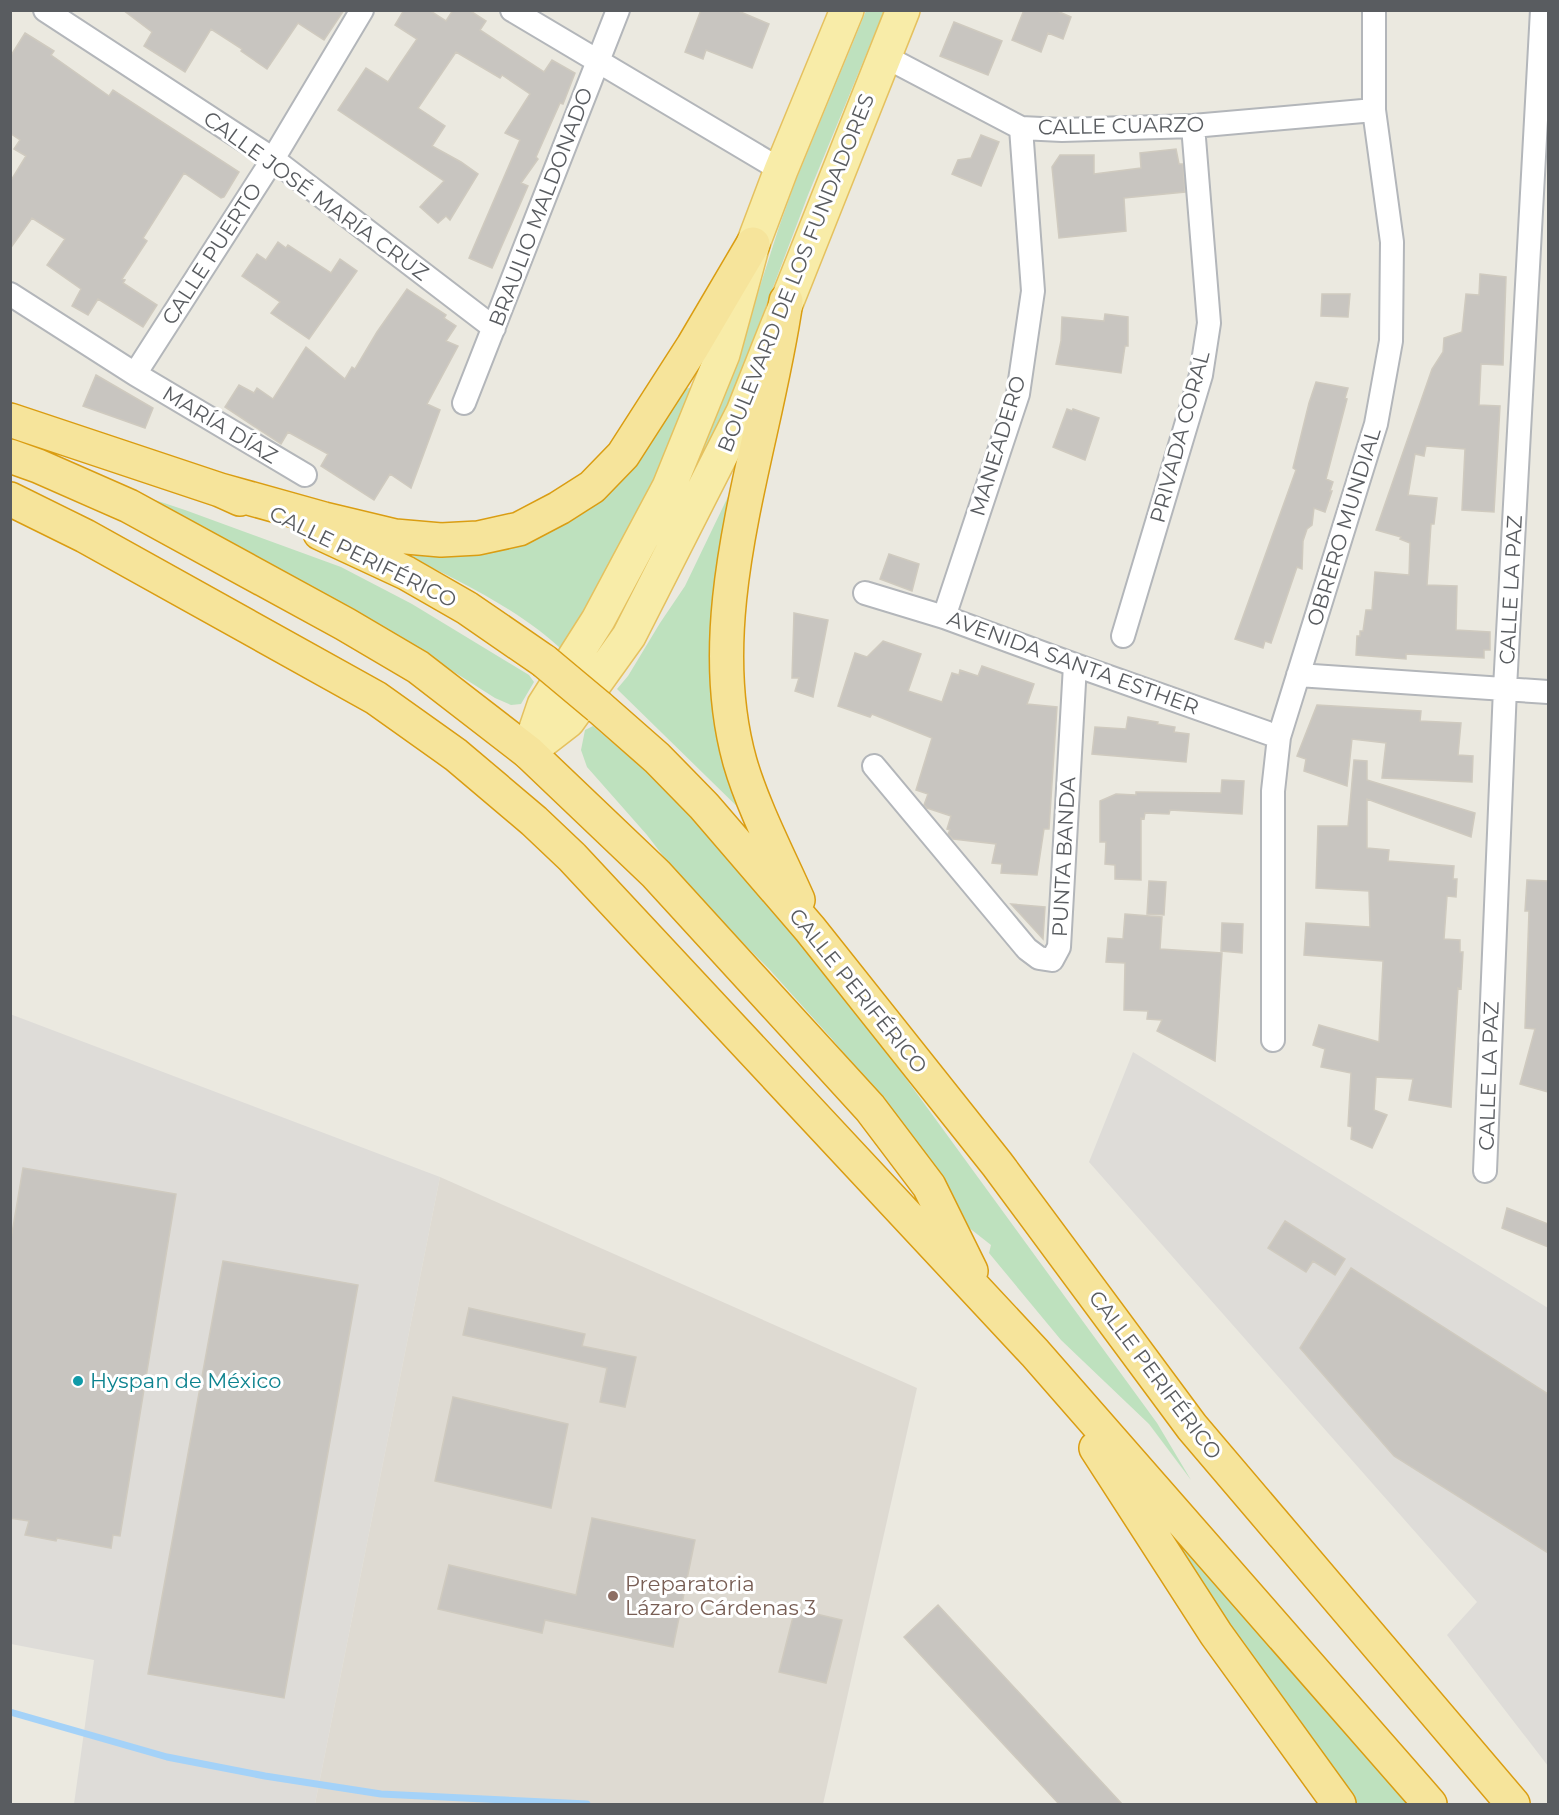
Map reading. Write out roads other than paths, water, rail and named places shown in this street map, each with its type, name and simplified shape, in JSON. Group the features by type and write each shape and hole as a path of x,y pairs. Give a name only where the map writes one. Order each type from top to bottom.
{"highway":[{"path":"220,490 395,536 441,540 478,538 519,529 592,487 624,455 693,346 753,244"},
{"path":"786,301 780,344 738,534 728,607 726,643 731,716 741,763 810,929"},
{"name":"CALLE PERIFÉRICO","path":"10,420 220,490 406,573 467,608 544,662 599,706 657,758 704,806 810,929 997,1164 1192,1427 1513,1804"},
{"path":"10,456 129,506 345,624 418,667 528,752 656,873 870,1108 929,1186 986,1303"},
{"path":"10,499 85,536 376,698 456,756 534,821 572,857 741,1036 986,1303 1035,1353 1430,1804"},
{"path":"1035,1353 1216,1634 1339,1804"}],"main road":[{"name":"BOULEVARD DE LOS FUNDADORES","path":"528,752 544,705 598,620 669,487 723,354 753,244 847,10"},
{"name":"BOULEVARD DE LOS FUNDADORES","path":"528,752 568,721 629,636 743,412 903,10"}],"street":[{"name":"CALLE JOSÉ MARÍA CRUZ","path":"45,10 273,159 494,328"},
{"name":"CALLE PUERTO","path":"135,374 273,159 362,10"},
{"path":"512,10 781,170"},
{"name":"BRAULIO MALDONADO","path":"464,403 618,10"},
{"name":"OBRERO MUNDIAL","path":"1273,1040 1273,791 1279,737 1376,424 1391,341 1392,242 1374,110 1374,10"},
{"name":"CALLE LA PAZ","path":"1485,1171 1505,688 1542,10"},
{"name":"CALLE CUARZO","path":"884,56 1021,128 1062,130 1193,126 1374,110"},
{"name":"PRIVADA CORAL","path":"1123,636 1189,419 1201,375 1209,323 1193,126"},
{"name":"MANEADERO","path":"944,617 1018,394 1033,291 1021,128"},
{"name":"MARÍA DÍAZ","path":"10,294 135,374 305,475"},
{"name":"AVENIDA SANTA ESTHER","path":"865,593 944,617 1279,737"},
{"name":"PUNTA BANDA","path":"874,766 1028,949 1039,958 1052,960 1059,947 1075,665"},
{"path":"1298,675 1548,692"}],"waterway":[{"path":"10,1712 167,1757 265,1776 381,1794 587,1804"}],"place":[{"name":"Hyspan de México","path":"78,1381"},
{"name":"Preparatoria Lázaro Cárdenas 3","path":"613,1596"}]}
